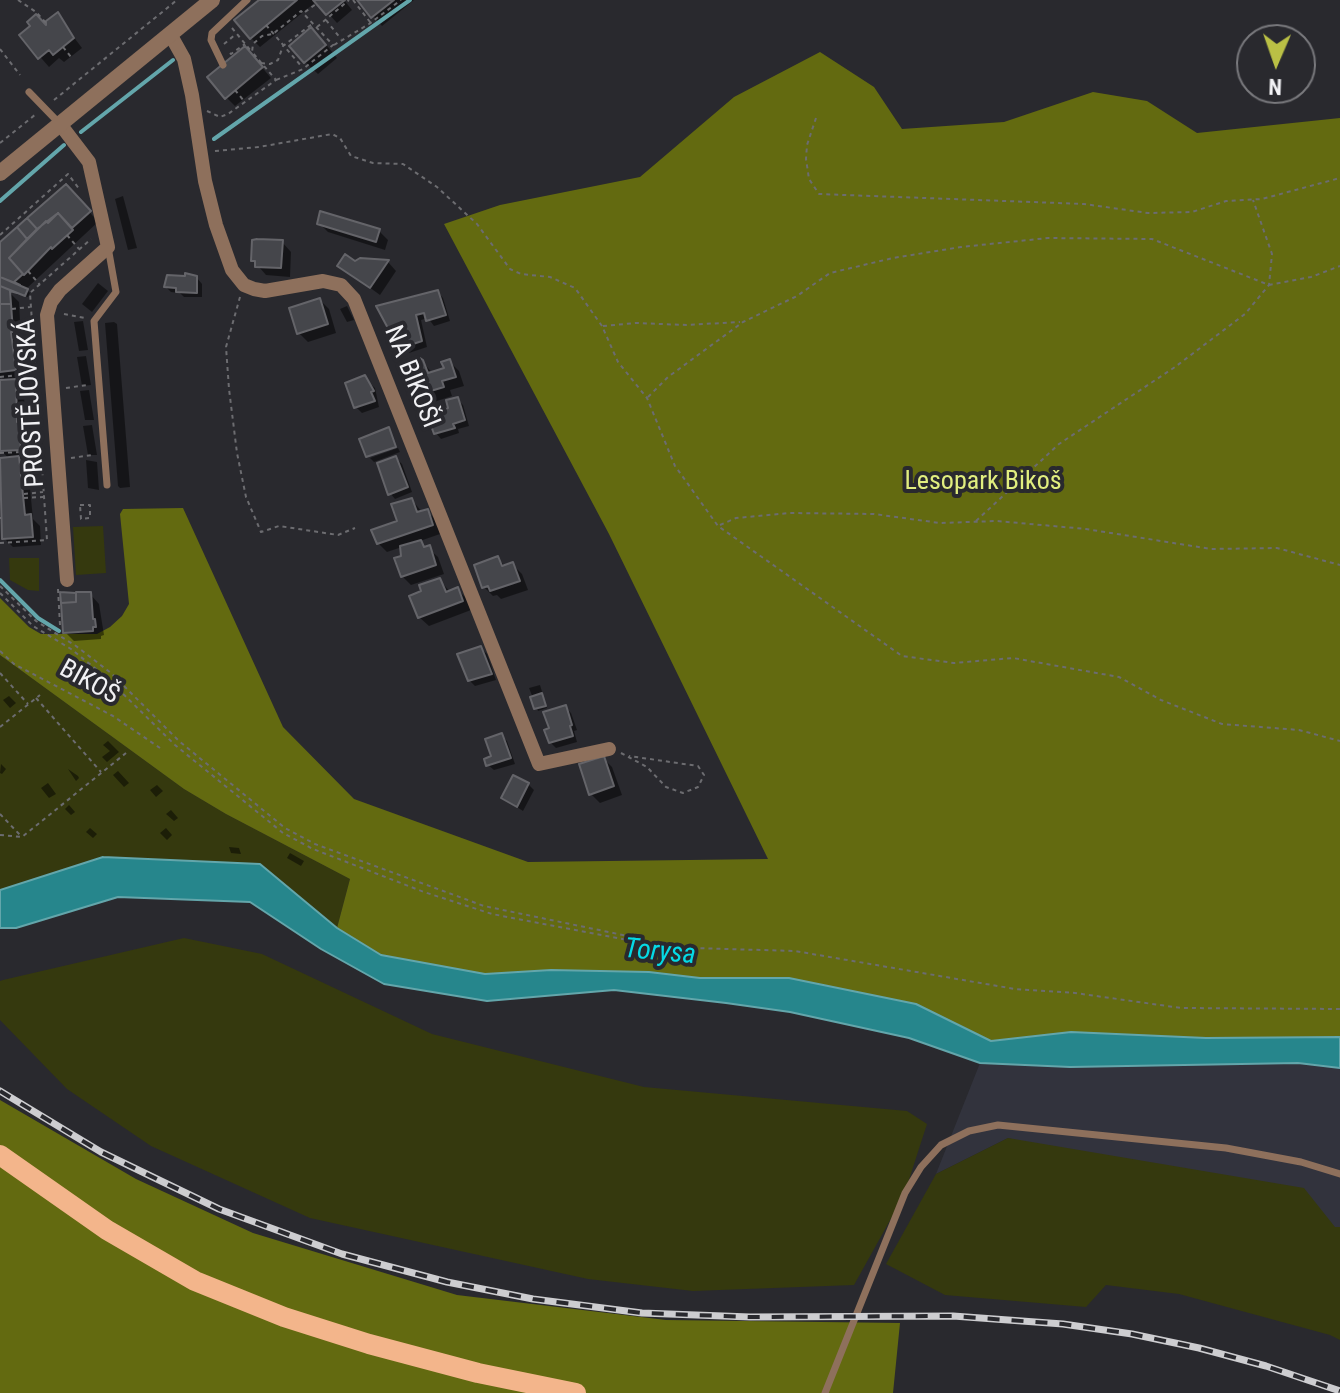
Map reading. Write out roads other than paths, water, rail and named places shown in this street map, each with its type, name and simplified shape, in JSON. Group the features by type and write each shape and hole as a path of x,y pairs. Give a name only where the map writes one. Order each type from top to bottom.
{"main road":[{"path":"0,1155 119,1238 195,1281 309,1326 382,1348 478,1373 576,1393"}],"street":[{"path":"0,173 208,3"},
{"name":"NA BIKOŠI","path":"170,34 184,59 200,152 223,248 232,270 244,285 265,291 323,281 341,285 354,299 539,764 609,749"},
{"path":"60,124 89,162 108,247"},
{"name":"PROSTĚJOVSKÁ","path":"67,575 48,311 60,290 108,247"}],"lane":[{"path":"223,65 211,40 247,0"},
{"path":"208,3 224,24"},
{"path":"29,92 60,124"},
{"path":"107,485 94,321 116,292 108,247"},
{"path":"825,1393 905,1193 921,1167 941,1145 969,1131 998,1125 1226,1148 1301,1162 1340,1174"}],"water":[{"path":"103,857 260,864 337,928 381,955 485,974 551,970 649,972 700,978 789,978 916,1004 991,1041 1071,1032 1206,1038 1340,1037 1340,1068 1298,1063 1070,1067 980,1063 909,1038 790,1012 726,1003 614,990 487,1001 384,984 321,949 250,902 118,897 16,928 0,928 0,890"}],"waterway":[{"path":"214,139 410,0"},
{"path":"81,132 173,60"},
{"path":"0,201 64,145"},
{"path":"0,580 38,618 59,631"}],"railway":[{"path":"0,1091 101,1152 219,1209 342,1254 447,1282 533,1299 642,1313 750,1317 953,1316 1063,1324 1199,1348 1340,1391"}],"park label":[{"name":"Lesopark Bikoš","path":"983,482"}],"water label":[{"name":"Torysa","path":"660,953"}]}
